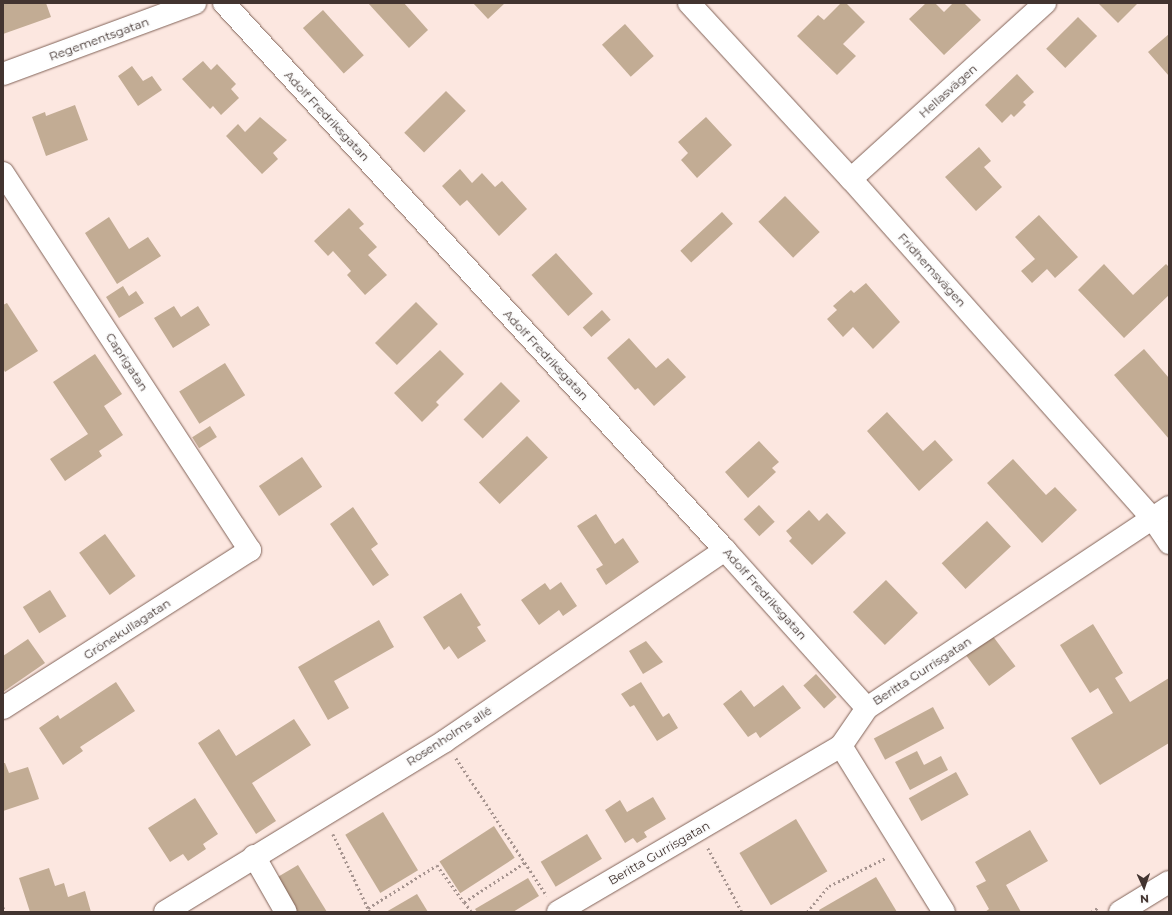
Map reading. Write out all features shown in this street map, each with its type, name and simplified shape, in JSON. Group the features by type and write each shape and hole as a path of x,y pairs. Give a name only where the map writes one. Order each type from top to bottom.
{"street":[{"name":"Regementsgatan","path":"3,74 195,3"},
{"name":"Adolf Fredriksgatan","path":"224,3 725,550 867,708"},
{"name":"Fridhemsvägen","path":"689,3 1161,513 1169,543"},
{"name":"Hellasvägen","path":"852,179 1045,3"},
{"name":"Caprigatan","path":"3,173 250,550"},
{"name":"Beritta Gurrisgatan","path":"554,906 698,830 841,746 867,708 1161,513"},
{"name":"Grönekullagatan","path":"3,708 250,550"},
{"name":"Rosenholms allé","path":"165,912 324,813 445,741 725,550"},
{"path":"841,746 944,912"},
{"path":"254,856 286,912"},
{"path":"1120,912 1169,882"}],"path":[{"path":"445,741 524,863 554,906"},
{"path":"324,813 369,912"},
{"path":"698,830 742,912"},
{"path":"807,912 829,886 905,848"},
{"path":"464,902 524,863"},
{"path":"368,908 437,865 471,912"},
{"path":"3,907 5,912"}],"building":[{"path":"3,3 46,3 51,17 3,34"},
{"path":"368,3 404,3 428,30 409,48"},
{"path":"473,3 505,3 488,19"},
{"path":"841,3 846,3 865,22 843,44 856,56 837,75 797,36 818,15 824,20"},
{"path":"926,3 935,3 944,12 953,3 964,3 981,20 944,55 909,19"},
{"path":"1098,3 1138,3 1118,23"},
{"path":"323,10 364,55 344,73 303,28"},
{"path":"1078,17 1097,36 1065,68 1046,49"},
{"path":"625,24 654,56 631,77 602,45"},
{"path":"1169,34 1169,76 1148,52"},
{"path":"203,61 211,70 217,64 236,84 231,89 239,98 221,115 213,106 210,109 182,79"},
{"path":"132,66 143,81 152,76 162,90 138,106 118,76"},
{"path":"1017,74 1034,92 1023,102 1026,105 1014,117 1011,114 1002,123 985,105"},
{"path":"446,91 466,111 424,153 404,133"},
{"path":"75,105 88,140 46,156 32,117 45,112 46,116"},
{"path":"260,117 287,140 273,153 278,159 262,174 226,136 238,124 245,132"},
{"path":"706,117 732,145 697,178 681,160 688,153 678,142"},
{"path":"979,147 991,161 984,167 1002,187 976,211 945,177"},
{"path":"460,169 472,183 482,173 495,187 502,181 527,209 499,236 467,200 460,206 442,186"},
{"path":"785,196 820,232 793,258 758,222"},
{"path":"349,208 364,224 359,228 377,247 368,255 387,275 365,295 347,275 351,271 333,251 328,256 314,241"},
{"path":"722,212 733,224 691,263 680,251"},
{"path":"1039,215 1078,257 1055,278 1047,269 1032,283 1021,271 1035,259 1015,237"},
{"path":"109,217 129,249 148,237 161,256 117,284 85,233"},
{"path":"556,253 593,294 568,316 531,275"},
{"path":"1104,264 1133,295 1166,264 1169,267 1169,295 1124,338 1078,290"},
{"path":"866,283 900,322 873,349 853,327 843,337 827,319 837,310 833,306 851,290 854,293"},
{"path":"123,286 129,296 136,291 144,303 119,318 106,297"},
{"path":"416,302 438,324 397,365 375,343"},
{"path":"7,303 38,351 5,372 3,368 3,305"},
{"path":"174,306 181,317 198,306 210,325 173,348 154,318"},
{"path":"602,310 611,320 591,337 583,327"},
{"path":"629,338 656,368 668,358 686,377 654,406 638,388 635,390 607,358"},
{"path":"1144,349 1169,378 1169,439 1114,375"},
{"path":"440,350 464,374 436,402 439,405 422,422 394,393"},
{"path":"95,354 122,394 104,406 123,435 99,451 102,456 65,481 50,459 88,434 53,382"},
{"path":"225,363 245,395 199,424 179,392"},
{"path":"501,382 520,401 483,439 464,419"},
{"path":"887,412 923,451 935,440 953,460 919,491 867,431"},
{"path":"210,426 217,437 199,448 192,437"},
{"path":"527,436 548,458 500,504 479,483"},
{"path":"759,441 779,462 772,468 776,472 748,498 725,472"},
{"path":"302,457 322,487 279,516 259,486"},
{"path":"1013,459 1046,495 1055,487 1077,510 1042,543 987,483"},
{"path":"759,505 775,522 759,536 744,519"},
{"path":"353,507 378,544 371,549 389,575 373,586 330,524"},
{"path":"809,510 819,521 827,513 846,533 812,565 789,541 792,538 786,531"},
{"path":"596,514 615,544 623,538 639,562 606,585 596,569 603,565 577,526"},
{"path":"987,521 1011,547 966,589 942,563"},
{"path":"105,534 136,576 110,595 79,553"},
{"path":"886,580 918,613 885,645 853,612"},
{"path":"561,582 577,606 563,616 559,610 539,625 521,600 545,583 550,590"},
{"path":"50,590 66,616 39,633 23,607"},
{"path":"461,593 481,625 477,627 486,641 458,659 449,646 444,650 423,617"},
{"path":"379,620 394,647 334,681 349,708 328,720 298,667"},
{"path":"1093,624 1123,673 1115,678 1130,702 1169,678 1169,743 1100,785 1071,738 1113,713 1098,688 1090,693 1060,645"},
{"path":"992,635 1015,666 989,686 966,655"},
{"path":"28,639 45,663 3,692 3,656"},
{"path":"646,641 663,662 643,674 629,651"},
{"path":"816,674 837,697 824,708 803,685"},
{"path":"116,682 135,711 80,747 83,751 63,765 39,728 58,715 60,719"},
{"path":"641,682 663,717 669,713 678,728 657,741 634,705 630,707 621,694"},
{"path":"783,685 801,708 760,738 756,732 748,737 723,704 741,690 754,707"},
{"path":"933,707 944,728 885,760 874,738"},
{"path":"294,719 311,745 252,783 276,821 256,834 198,743 219,729 236,756"},
{"path":"917,751 924,765 941,756 948,770 910,790 895,762"},
{"path":"3,763 5,763 9,773 28,767 39,799 3,811"},
{"path":"956,772 969,795 921,821 909,798"},
{"path":"653,797 666,819 644,832 647,837 637,843 633,838 625,843 605,810 620,800 627,812"},
{"path":"195,798 218,834 203,844 206,849 188,861 183,854 170,862 148,828"},
{"path":"383,812 418,870 380,893 345,835"},
{"path":"796,819 827,871 771,905 739,853"},
{"path":"494,826 515,858 460,893 439,861"},
{"path":"1030,830 1048,861 1006,885 1021,912 985,912 989,909 976,886 986,881 975,862"},
{"path":"587,834 602,859 556,887 541,862"},
{"path":"298,865 327,912 297,912 276,878"},
{"path":"49,868 55,886 64,883 68,897 85,891 91,912 30,912 19,878"},
{"path":"876,877 897,912 820,912 819,910"},
{"path":"528,878 539,896 513,912 477,912 475,909"},
{"path":"417,894 428,912 386,912"}]}
